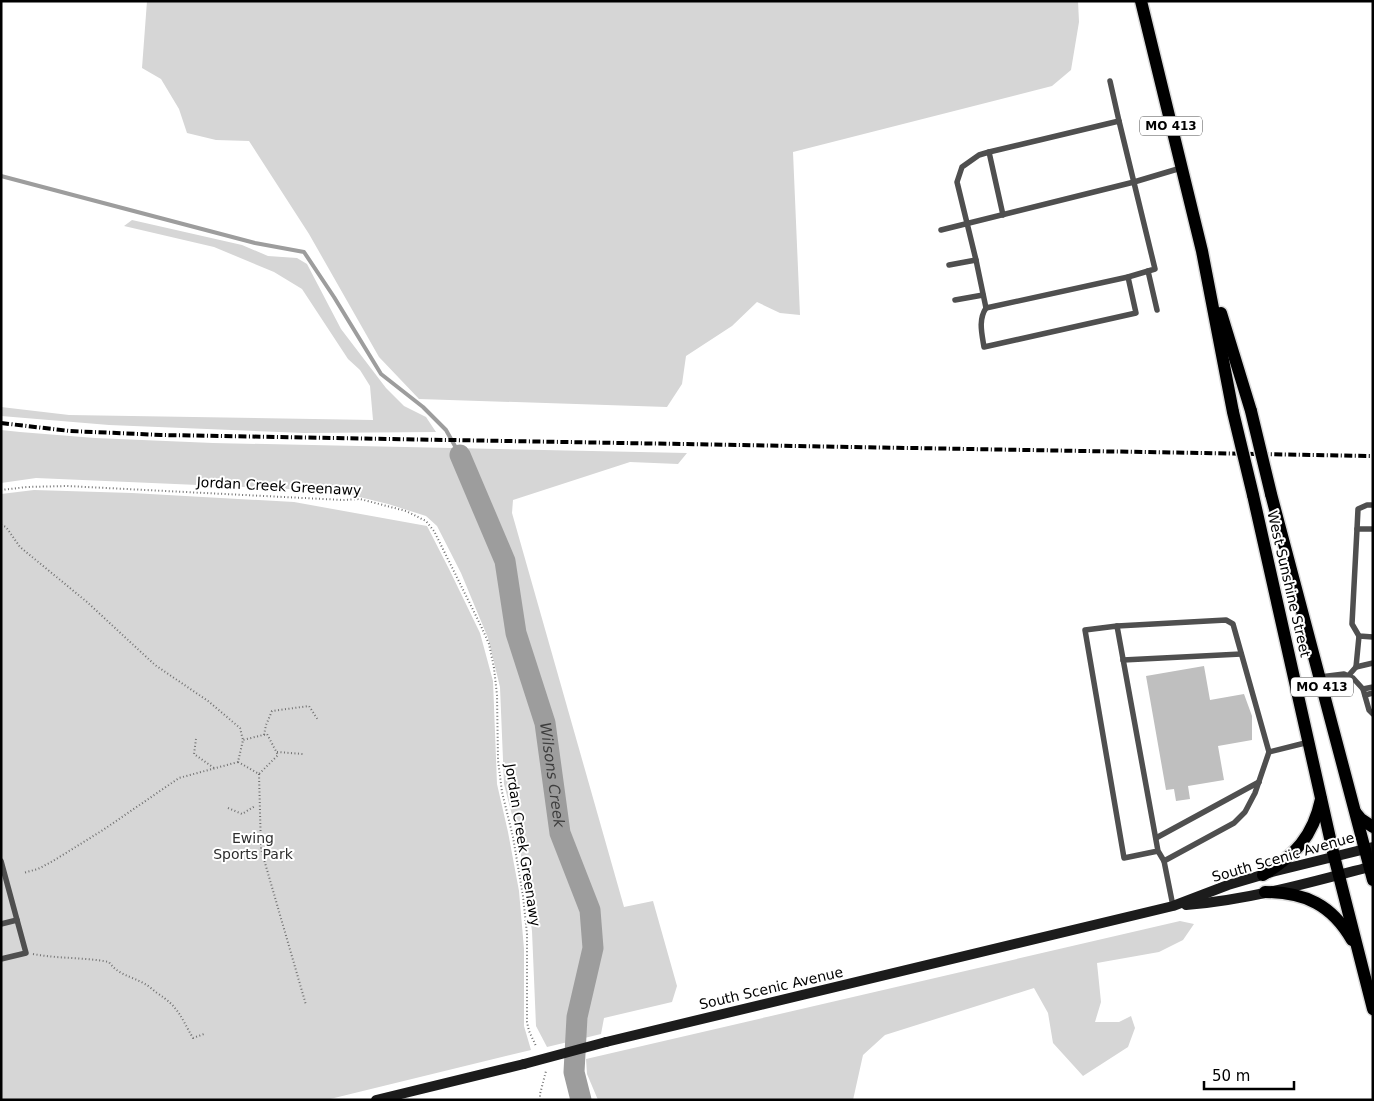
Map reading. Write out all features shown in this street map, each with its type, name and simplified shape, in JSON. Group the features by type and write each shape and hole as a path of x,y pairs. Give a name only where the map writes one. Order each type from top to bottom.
{"main road":[{"name":"West Sunshine Street","path":"1140,1 1202,251 1233,412 1254,495 1334,856 1373,1009"},
{"name":"West Sunshine Street","path":"1202,251 1251,411 1352,804 1369,848 1373,880"},
{"path":"1262,875 1286,860 1307,835 1316,816 1321,796"},
{"path":"1352,804 1361,819 1373,827"},
{"name":"South Scenic Avenue","path":"376,1100 606,1042 1173,906 1228,885 1369,848"},
{"name":"South Scenic Avenue","path":"1173,906 1210,903 1265,892 1371,866"},
{"path":"1265,892 1288,893 1317,903 1340,922 1358,951"}],"lane":[{"path":"1110,81 1155,269 1128,277 986,308 981,315 984,347 1136,313 1128,277"},
{"path":"986,308 957,182 962,167 979,155 989,152 1119,121"},
{"path":"989,152 1003,215"},
{"path":"941,230 1134,182 1182,168"},
{"path":"949,265 976,260"},
{"path":"1148,271 1157,310"},
{"path":"955,300 983,295"},
{"path":"1356,667 1359,636 1352,624 1358,509 1367,505 1373,505"},
{"path":"1357,529 1373,530"},
{"path":"1158,850 1124,858 1085,630 1117,626 1226,620 1233,624 1268,752 1259,782 1245,812 1234,823 1164,861"},
{"path":"1117,626 1158,850 1164,861 1173,906"},
{"path":"1359,636 1373,637"},
{"path":"1123,660 1241,654"},
{"path":"1349,675 1356,667 1373,663"},
{"path":"1320,677 1344,674 1354,678 1364,692 1369,710 1373,715"},
{"path":"1364,692 1373,687"},
{"path":"1364,692 1373,693"},
{"path":"1268,752 1309,742"},
{"path":"1156,838 1259,782"},
{"path":"1,861 4,885 17,920 26,953 1,959"},
{"path":"1,924 17,920"}],"path":[{"name":"Jordan Creek Greenawy","path":"1,490 67,486 360,499 406,511 426,521 434,531 489,644 497,695 498,760 502,792 513,837 527,934 527,1022 536,1046"},
{"path":"1,525 6,527 20,547 87,602 155,666 208,701 240,728 243,740 238,762"},
{"path":"264,735 272,711 309,706 318,720"},
{"path":"243,740 267,734 278,755 259,774 261,849 306,1005"},
{"path":"196,739 194,754 214,768"},
{"path":"277,752 303,754"},
{"path":"23,873 38,869 53,861 103,830 179,778 238,762 259,774"},
{"path":"228,808 242,814 255,806"},
{"path":"26,953 109,962 120,973 145,984 174,1006 193,1038 204,1034"},
{"path":"540,1100 546,1071"}],"green space":[{"path":"147,1 1078,1 1079,22 1071,70 1052,86 793,152 800,315 780,313 757,302 732,326 686,356 682,384 667,407 419,399 379,357 309,234 249,141 216,140 187,133 179,109 161,79 142,68"},
{"path":"132,220 242,245 268,256 297,258 307,264 341,329 386,388 404,406 426,417 436,432 304,433 109,425 1,416 1,407 69,415 373,420 370,386 360,370 348,359 302,289 274,272 214,247 124,226"},
{"path":"1,430 95,438 213,443 687,453 678,464 630,462 513,500 512,513 624,907 653,901 677,986 672,1002 604,1018 601,1034 547,1047 536,1026 532,931 519,842 504,784 500,687 488,638 461,573 437,526 426,516 388,504 335,491 36,478 1,483"},
{"name":"Ewing Sports Park","path":"34,490 132,493 294,502 427,526 480,633 493,681 497,784 519,891 524,949 524,1026 531,1050 326,1100 1,1100 1,494"},
{"path":"1180,921 1194,924 1183,940 1159,952 1097,963 1101,1002 1095,1022 1119,1022 1131,1016 1135,1028 1128,1047 1083,1076 1053,1043 1048,1013 1034,988 885,1035 863,1055 853,1100 598,1100 587,1074 586,1059"}],"building":[{"path":"1204,666 1210,700 1244,694 1252,716 1252,740 1218,746 1224,780 1188,786 1190,799 1176,801 1174,789 1166,790 1146,676"}],"waterway":[{"path":"1,176 255,243 304,252 381,374 423,407 446,430 460,455"},
{"name":"Wilsons Creek","path":"460,455 505,561 516,633 545,723 560,833 590,910 593,948 577,1017 574,1072 581,1100"}],"railway":[{"path":"1,423 70,431 161,435 1373,456"}]}
